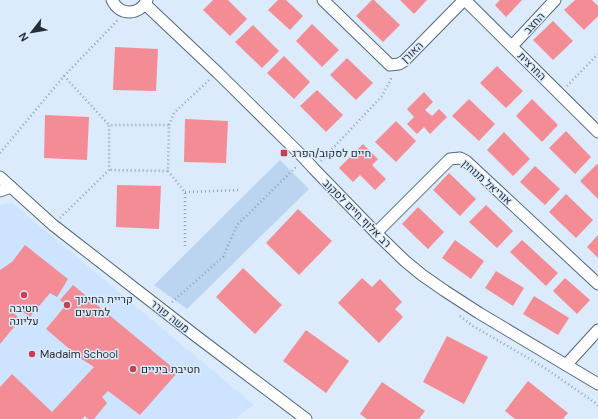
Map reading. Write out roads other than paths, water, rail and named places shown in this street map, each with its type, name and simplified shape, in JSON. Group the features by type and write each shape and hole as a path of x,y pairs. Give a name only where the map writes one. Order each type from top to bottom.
{"street":[{"path":"112,0 117,7 126,12 135,12 141,9 146,2"},
{"name":"האורן","path":"323,0 390,65 399,64 404,61 464,0"},
{"name":"החרצית","path":"464,0 598,132"},
{"name":"החצב","path":"512,46 555,0"},
{"name":"רב אלוף חיים לסקוב","path":"146,2 304,158 405,261 422,275 491,321 598,384"},
{"name":"אוריאל מנוחין","path":"376,233 450,159 460,158 466,161 598,284"},
{"name":"משה פורר","path":"0,177 53,225 163,311 306,419"},
{"path":"0,191 11,187"},
{"path":"566,365 598,330"}],"place":[{"name":"חיים לסקוב/הפרג","path":"284,153"},
{"name":"חטיבה עליונה","path":"24,295"},
{"name":"קריית החינוך למדעים","path":"67,305"},
{"name":"Madaim School","path":"32,354"},
{"name":"חטיבת ביניים","path":"133,369"}]}
